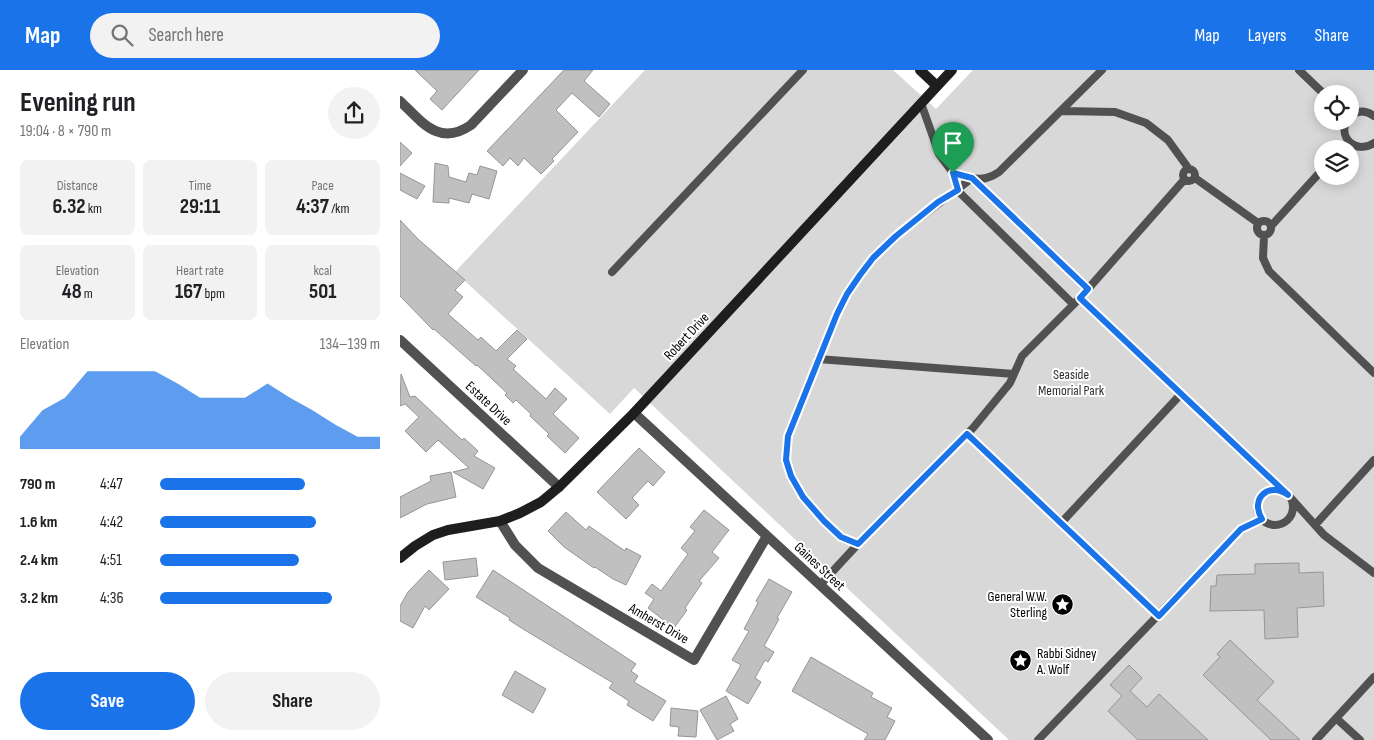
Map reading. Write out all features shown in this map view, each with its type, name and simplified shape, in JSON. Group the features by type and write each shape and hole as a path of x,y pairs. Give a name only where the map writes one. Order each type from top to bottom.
{"street":[{"path":"400,101 427,127 437,133 447,135 461,132 471,126 523,70"},
{"path":"920,70 937,86"},
{"name":"Robert Drive","path":"400,558 433,535 448,530 500,521 520,513 541,502 559,487 634,413 952,70"},
{"name":"Estate Drive","path":"400,340 559,487"},
{"name":"Gaines Street","path":"634,413 985,739"},
{"name":"Amherst Drive","path":"500,521 516,545 538,568 694,660 767,536"}],"lane":[{"path":"612,272 802,70"},
{"path":"953,173 982,180 991,178 1000,172 1102,70"},
{"path":"1299,70 1315,85"},
{"path":"921,103 939,154 953,173 958,190 1073,304"},
{"path":"1062,111 1115,112 1146,123 1168,140 1189,169 1193,171 1194,178 1258,223"},
{"path":"1359,111 1369,112 1374,116"},
{"path":"1359,147 1362,148 1374,143"},
{"path":"820,585 967,434 1010,383 1022,356 1080,298 1184,180 1183,173 1189,169"},
{"path":"858,544 841,537 803,497 791,476 786,460 788,436 818,359 847,294 873,258 896,236 938,202 958,190 972,178"},
{"path":"972,178 1088,289"},
{"path":"1184,180 1189,182 1194,178"},
{"path":"1264,236 1269,234 1271,226 1314,179"},
{"path":"1258,223 1264,221 1271,226"},
{"path":"1258,223 1257,232 1264,236"},
{"path":"1264,236 1264,258 1269,271 1374,373"},
{"path":"1080,298 1288,495 1324,535 1372,569"},
{"path":"818,359 1014,374"},
{"path":"1061,523 1181,394"},
{"path":"967,434 1159,616"},
{"path":"1315,525 1374,460"},
{"path":"1269,490 1276,490 1283,491 1288,495 1293,508 1287,521 1274,525 1262,519 1258,513 1257,506 1263,494 1269,490"},
{"path":"1038,740 1241,529 1262,519"},
{"path":"1316,740 1374,677"},
{"path":"1336,718 1360,740"}],"green space":[{"name":"Seaside Memorial Park","path":"645,70 893,70 936,109 973,70 1374,70 1374,740 1009,740 634,388 610,414 455,272"}],"building":[{"path":"415,70 479,70 442,110 430,99 437,91"},
{"path":"564,70 593,70 584,81 610,104 599,117 572,93 556,110 578,132 552,159 554,161 541,174 524,158 518,166 510,158 503,166 487,151"},
{"path":"400,142 412,153 400,166"},
{"path":"435,163 448,166 449,177 466,182 469,173 477,175 480,166 497,171 489,199 472,194 469,203 449,198 449,203 433,202"},
{"path":"400,173 425,186 417,199 400,190"},
{"path":"400,220 418,239 465,280 455,290 463,297 448,314 478,340 481,337 496,351 517,330 527,339 507,359 516,366 513,369 546,399 555,388 567,399 553,414 579,438 565,453 547,436 549,434 530,416 531,414 516,400 513,403 505,395 507,393 477,365 433,330 400,296"},
{"path":"401,374 410,397 415,396 462,440 464,438 478,451 474,456 495,468 483,489 453,472 469,468 438,440 426,452 405,431 419,417 405,404 400,406"},
{"path":"639,448 665,472 653,486 648,481 632,498 639,505 626,519 597,492"},
{"path":"451,472 456,497 427,504 400,518 400,497 431,481 430,476"},
{"path":"704,510 729,530 712,552 719,558 699,581 702,583 685,608 687,610 674,628 648,608 654,599 645,593 652,584 661,591 688,554 681,548 695,531 690,527"},
{"path":"566,512 586,530 589,526 625,551 626,548 641,556 626,585 594,568 564,547 548,531"},
{"path":"476,558 478,576 445,580 443,562"},
{"path":"1299,563 1299,573 1323,572 1324,606 1297,608 1298,637 1265,639 1264,610 1210,611 1211,586 1216,586 1217,575 1255,574 1255,564"},
{"path":"429,570 449,589 429,610 425,606 413,628 400,621 400,606 408,592"},
{"path":"493,570 636,664 631,671 638,676 634,682 666,701 653,721 627,705 629,701 609,688 613,683 523,629 509,620 510,618 476,597"},
{"path":"769,579 792,592 764,646 774,652 768,662 765,660 755,678 761,682 748,704 726,691 741,665 732,660 749,631 744,629 758,603 756,601"},
{"path":"1230,640 1274,682 1257,700 1300,740 1271,740 1203,675 1220,657 1217,654"},
{"path":"811,657 873,693 871,697 892,708 887,717 895,721 885,740 864,740 868,734 792,691"},
{"path":"1129,665 1142,678 1130,691 1147,707 1159,694 1208,740 1138,740 1108,711 1122,696 1110,685"},
{"path":"515,671 546,689 533,713 502,695"},
{"path":"726,696 738,719 730,724 734,731 717,740 700,710"},
{"path":"671,708 698,711 696,737 678,736 679,727 670,726"}],"place":[{"name":"General W.W. Sterling","path":"1063,604"},
{"name":"Rabbi Sidney A. Wolf","path":"1021,661"}],"route":[{"path":"953,173 972,178 1088,289 1080,298 1288,495 1283,491 1276,490 1269,490 1263,494 1257,506 1258,513 1262,519 1241,529 1159,616 967,434 858,544 841,537 824,521 803,497 791,476 786,460 788,436 818,359 847,294 873,258 885,246 938,202 958,190 953,173"}]}
